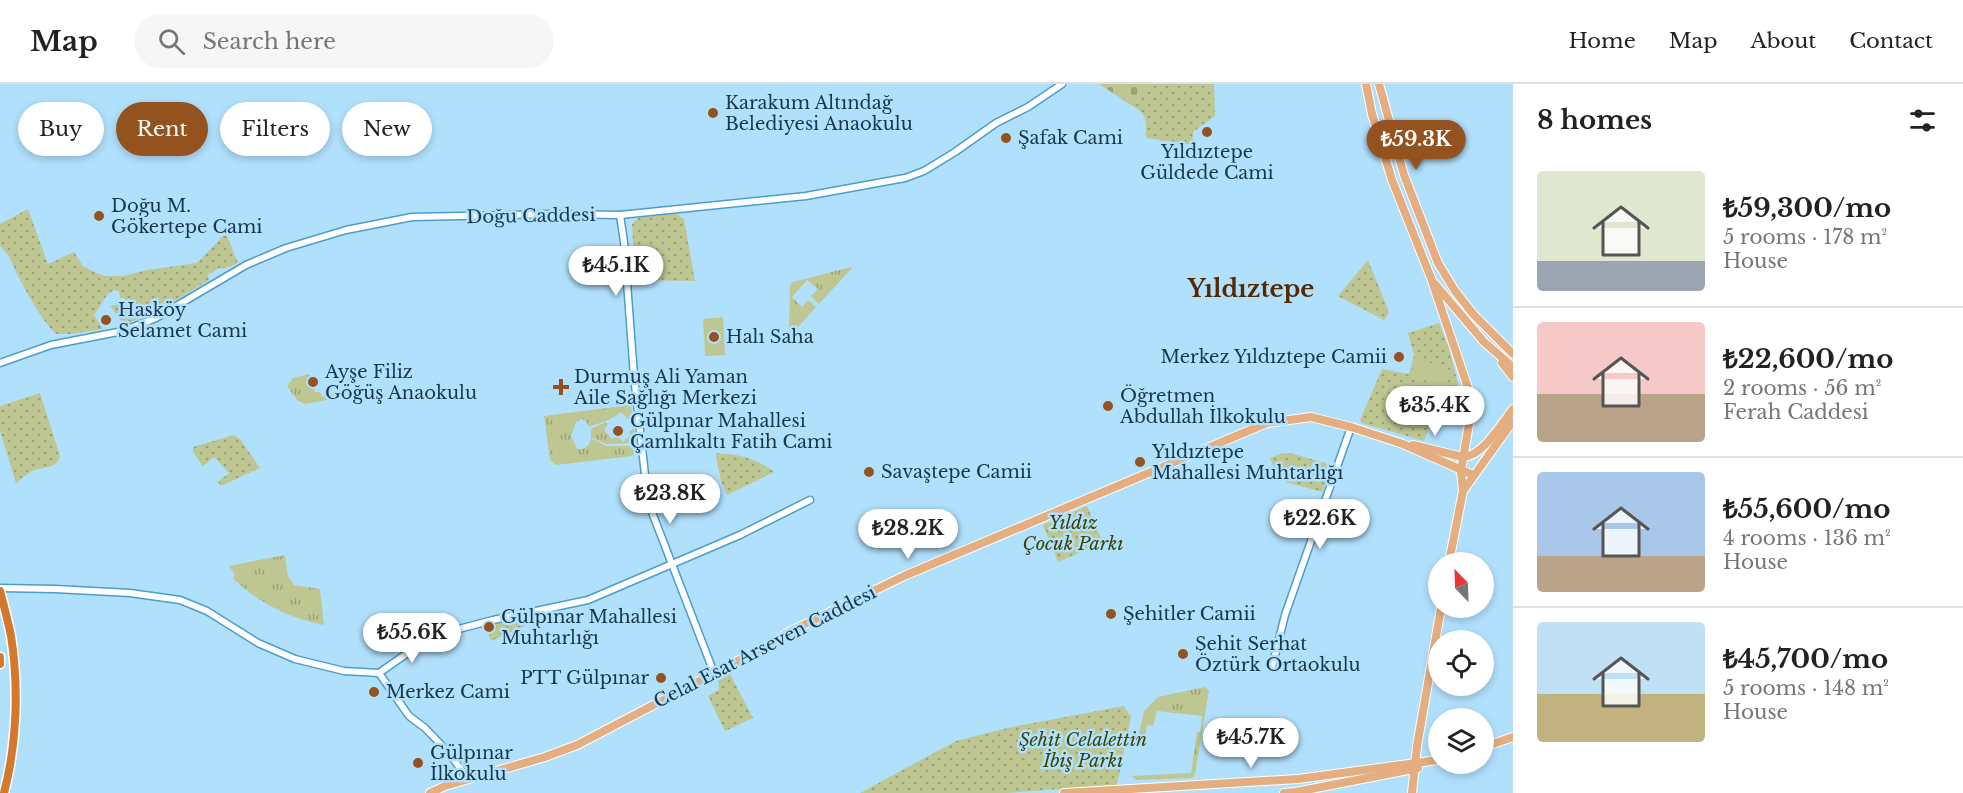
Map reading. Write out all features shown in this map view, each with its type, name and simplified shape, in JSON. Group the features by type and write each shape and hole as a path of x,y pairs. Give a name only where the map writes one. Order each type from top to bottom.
{"highway":[{"path":"0,590 11,636 15,708 12,754 4,793"},
{"path":"0,657 0,664"}],"main road":[{"path":"1366,84 1372,114 1392,180 1431,278 1470,396 1470,420 1461,471 1463,491 1451,552"},
{"path":"1379,84 1404,175 1438,263 1455,291 1474,315 1513,354"},
{"path":"1431,278 1513,376"},
{"path":"1484,342 1513,367"},
{"path":"1465,457 1479,452 1513,409"},
{"name":"Celal Esat Arseven Caddesi","path":"430,793 577,745 787,633 904,576 1267,423 1311,417 1403,444"},
{"path":"1463,491 1513,421"},
{"path":"1403,444 1465,457 1476,464 1475,473"},
{"path":"1403,444 1461,471 1475,473"},
{"path":"1412,793 1440,618"},
{"path":"1494,744 1513,737"},
{"path":"1284,793 1428,763"},
{"path":"1064,793 1299,779 1415,766"}],"street":[{"name":"Doğu Caddesi","path":"0,363 51,345 123,331 156,318 246,265 286,248 346,230 412,217 620,215 806,196 905,178 924,171 996,123 1028,107 1062,84"},
{"path":"620,215 648,502 714,673"},
{"path":"1272,667 1285,615 1351,427"},
{"path":"0,590 55,589 130,593 180,600 207,610 258,643 295,659 344,671 379,673 432,636 493,620 588,600 740,535 810,500"},
{"path":"379,673 409,716 425,728 468,779"}],"green space":[{"path":"1099,84 1151,84 1131,105"},
{"path":"1151,84 1214,84 1215,116 1193,132 1193,145 1146,138 1145,118 1141,111 1131,105"},
{"path":"28,209 48,264 74,252 83,266 90,270 104,276 123,276 197,263 226,233 238,263 224,269 219,268 208,275 209,280 189,293 124,325 110,306 125,303 124,298 120,298 119,291 114,290 107,295 94,315 103,329 56,334 35,306 6,252 0,246 0,224"},
{"path":"675,213 684,219 695,281 635,280 632,224 638,218"},
{"path":"1368,260 1389,312 1384,320 1338,296"},
{"path":"851,267 819,304 811,296 818,289 807,280 792,297 802,307 808,300 816,307 791,335 789,334 790,285 793,282"},
{"name":"Halı Saha","path":"723,317 725,355 705,356 703,319"},
{"path":"1439,323 1449,348 1463,404 1449,398 1436,409 1424,441 1362,423 1360,420 1382,369 1409,374 1414,355 1408,333"},
{"path":"1417,358 1451,370 1445,388 1410,375"},
{"path":"309,374 315,392 320,392 322,397 335,393 337,398 305,404 298,401 287,386 293,378"},
{"path":"40,393 60,456 53,466 32,471 16,483 0,431 0,406"},
{"path":"631,405 633,424 621,412 589,427 582,419 576,422 571,436 577,449 587,447 591,438 606,446 636,446 637,451 632,456 556,465 550,460 544,416"},
{"path":"606,422 608,424 604,430 612,439 617,436 623,442 631,435 629,432 634,428 636,443 606,444 591,437 591,429"},
{"path":"234,435 240,439 260,468 221,486 218,482 229,473 214,457 203,466 193,452 193,447"},
{"path":"717,453 747,458 774,472 727,495 721,481"},
{"path":"1290,453 1332,465 1322,492 1286,482 1276,473 1270,458"},
{"name":"Yıldız Çocuk Parkı","path":"1087,506 1103,543 1058,562 1043,525"},
{"path":"285,555 288,576 294,585 320,589 324,625 286,614 264,602 233,578 235,575 229,566"},
{"path":"526,616 529,624 491,641 486,628"},
{"path":"730,674 753,718 725,731 708,696 719,690 718,681"},
{"path":"1205,687 1209,691 1195,774 1192,778 1136,780 1131,776 1191,773 1197,732 1200,732 1202,716 1157,711 1153,726 1147,725 1145,740 1138,739 1144,711 1158,697"},
{"name":"Şehit Celalettin İbiş Parkı","path":"1124,706 1131,717 1117,785 1007,793 860,793 956,741 1012,727"},
{"path":"1101,755 1101,768 1078,770 1077,756"}],"place":[{"name":"Karakum Altındağ Belediyesi Anaokulu","path":"713,113"},
{"name":"Yıldıztepe Güldede Cami","path":"1207,132"},
{"name":"Şafak Cami","path":"1006,138"},
{"name":"Doğu M. Gökertepe Cami","path":"99,216"},
{"name":"Hasköy Selamet Cami","path":"106,320"},
{"name":"Halı Saha","path":"714,337"},
{"name":"Merkez Yıldıztepe Camii","path":"1399,357"},
{"name":"Ayşe Filiz Göğüş Anaokulu","path":"313,382"},
{"name":"Durmuş Ali Yaman Aile Sağlığı Merkezi","path":"561,387"},
{"name":"Öğretmen Abdullah İlkokulu","path":"1108,406"},
{"name":"Gülpınar Mahallesi Çamlıkaltı Fatih Cami","path":"618,431"},
{"name":"Yıldıztepe Mahallesi Muhtarlığı","path":"1140,462"},
{"name":"Savaştepe Camii","path":"869,472"},
{"name":"Şehitler Camii","path":"1111,614"},
{"name":"Gülpınar Mahallesi Muhtarlığı","path":"489,627"},
{"name":"Şehit Serhat Öztürk Ortaokulu","path":"1183,654"},
{"name":"PTT Gülpınar","path":"661,678"},
{"name":"Merkez Cami","path":"374,692"},
{"name":"Gülpınar İlkokulu","path":"418,763"}],"district":[{"name":"Yıldıztepe","path":"1251,288"}]}
